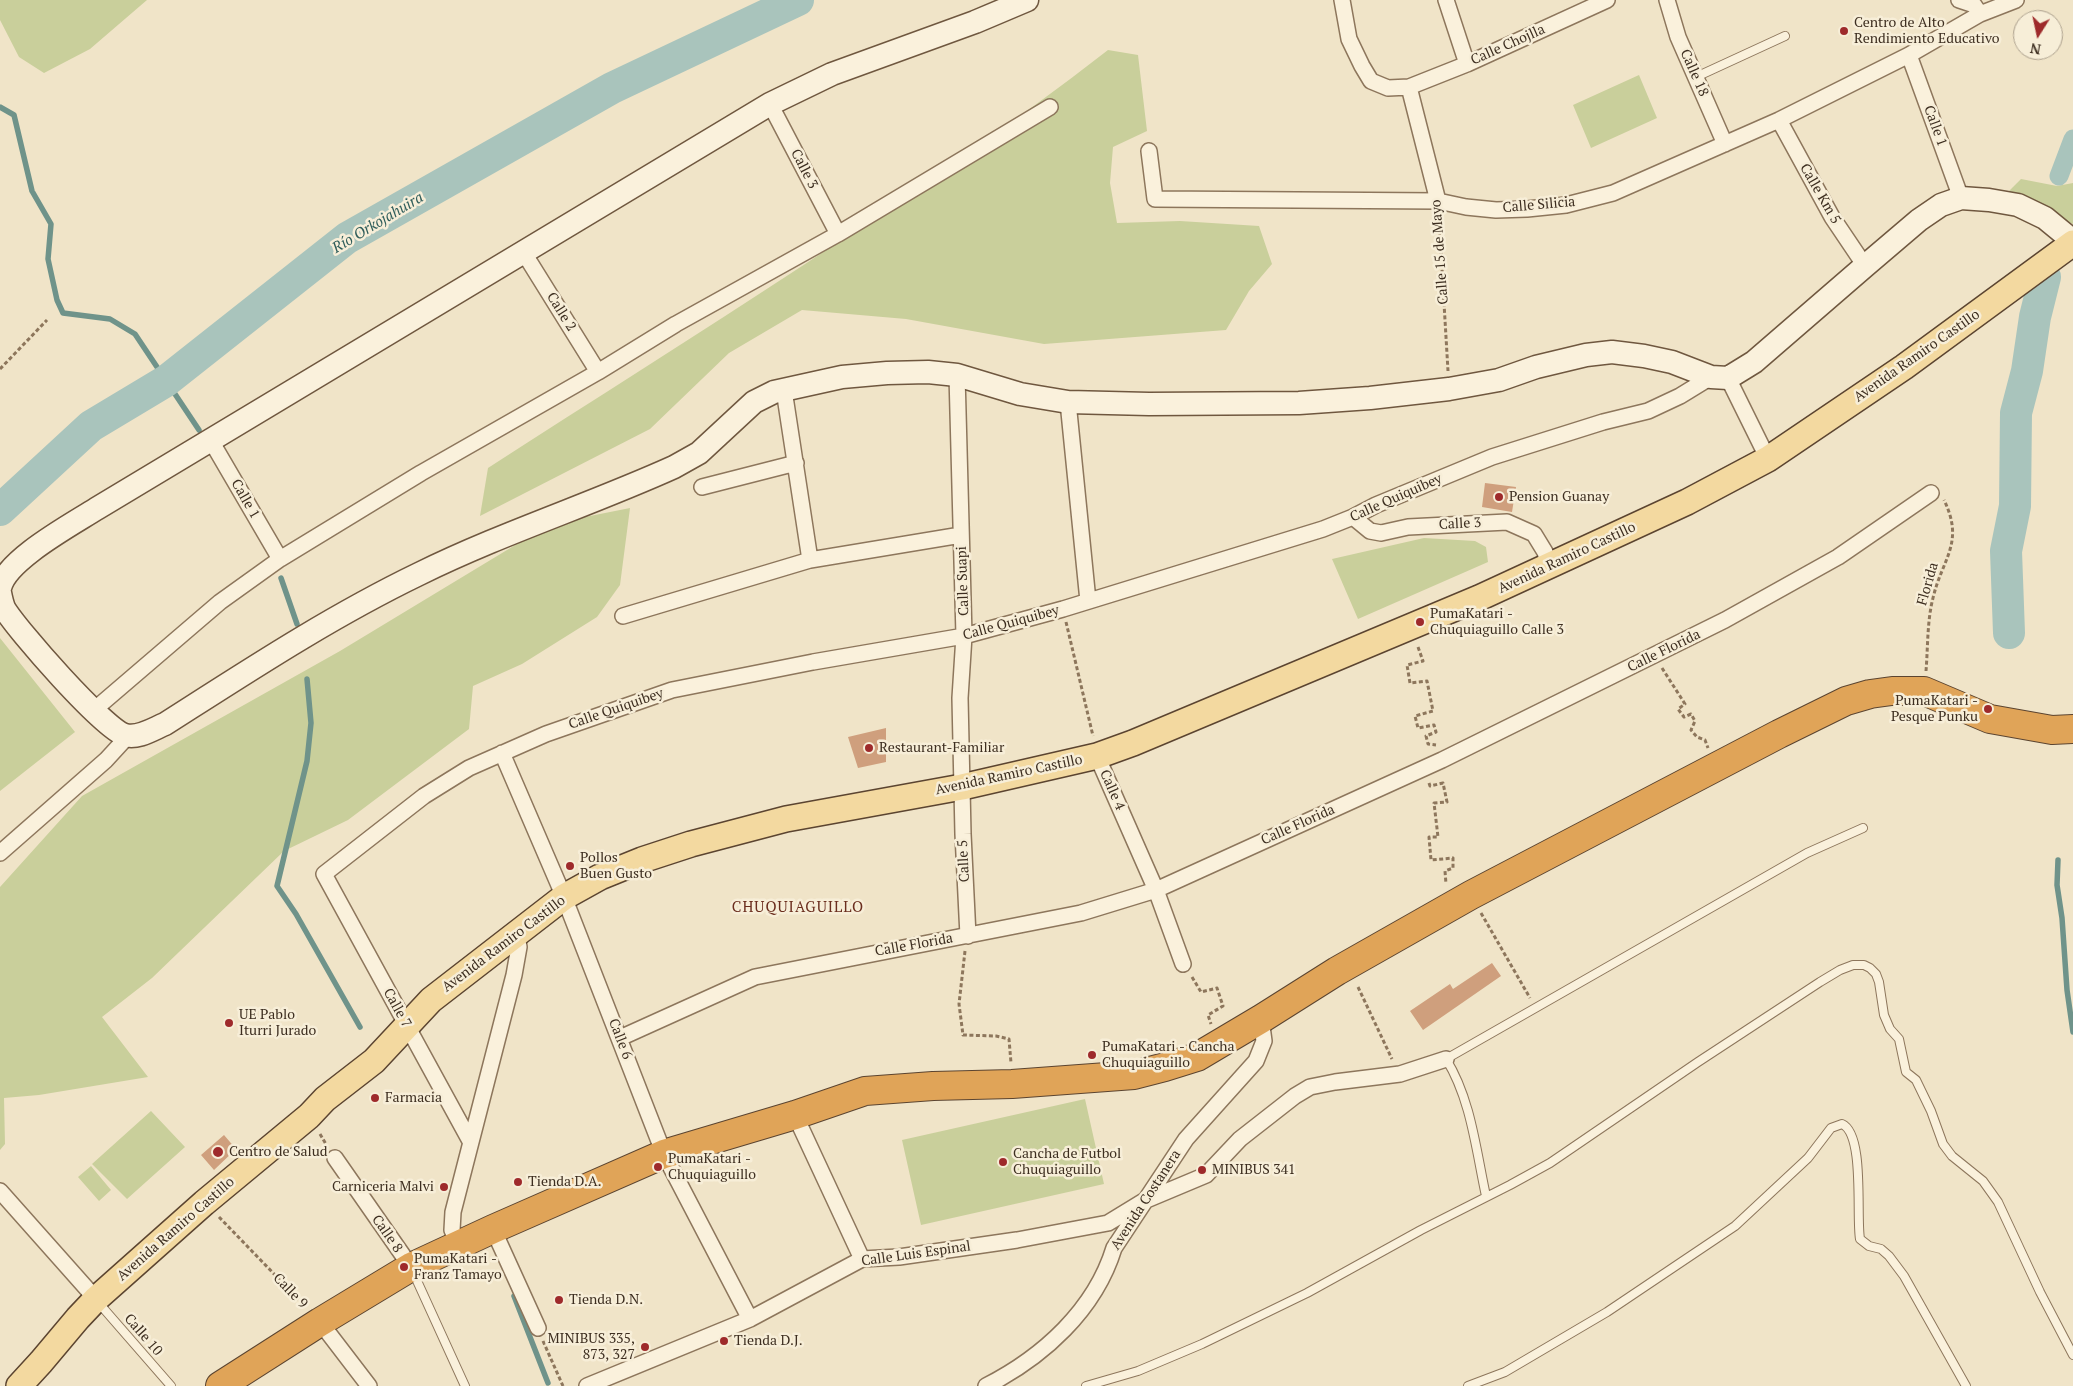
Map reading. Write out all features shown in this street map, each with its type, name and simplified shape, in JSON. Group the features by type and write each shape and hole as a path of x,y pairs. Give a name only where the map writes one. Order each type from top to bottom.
{"highway":[{"path":"220,1386 411,1267 664,1154 795,1115 865,1091 933,1086 1012,1084 1134,1075 1165,1068 1197,1057 1336,971 1471,895 1846,701 1870,694 1892,691 1924,692 1990,719 2073,732"}],"main road":[{"path":"0,588 2,580 9,570 20,560 96,509 770,104 832,74 975,22 1026,0"},
{"path":"0,593 4,607 45,659 111,727 128,736 142,734 165,724 345,612 419,574 505,534 674,468 706,448 754,402 774,392 842,377 928,372 957,375 1020,394 1068,402 1149,404 1299,402 1370,398 1449,389 1499,380 1536,367 1586,355 1612,352 1672,362 1719,378 1754,362 1919,220 1940,206 1961,198 2018,205 2045,218 2073,242"},
{"name":"Avenida Ramiro Castillo","path":"19,1386 96,1300 204,1203 309,1116 325,1099 374,1061 431,1000 516,932 564,897 600,877 642,860 691,844 786,819 962,786 1097,756 1142,740 1549,567 1687,502 1768,459 1904,367 2073,242"}],"street":[{"path":"1342,0 1349,38 1371,81 1388,88 1409,87"},
{"path":"1446,0 1467,64"},
{"name":"Calle Chojlla","path":"1409,87 1467,64 1607,0"},
{"name":"Calle 18","path":"1667,0 1678,37 1725,144"},
{"path":"1959,0 1974,5 1980,14"},
{"name":"Calle Silicia","path":"1149,151 1155,199 1438,201 1466,207 1496,210 1566,205 1613,193 1779,120 1909,54 1980,14 2016,0"},
{"name":"Calle 1","path":"1909,54 1961,198"},
{"name":"Calle 15 de Mayo","path":"1409,87 1438,201"},
{"name":"Calle 3","path":"770,104 838,234"},
{"path":"94,710 220,602 280,559 421,472 598,372 676,324 838,234 1050,106"},
{"name":"Calle Km 5","path":"1779,120 1832,216 1865,266"},
{"name":"Calle 2","path":"524,253 598,372"},
{"name":"Calle Suapi","path":"957,375 964,636 960,698 962,786"},
{"path":"1719,378 1768,459"},
{"name":"Calle Quiquibey","path":"324,874 424,796 469,768 546,734 672,690 813,662 964,636 1063,609 1323,529 1492,457 1603,422 1648,411 1719,378"},
{"path":"784,390 810,560"},
{"path":"1068,402 1088,601"},
{"name":"Calle 1","path":"210,439 280,559"},
{"path":"702,487 796,463"},
{"name":"Calle Florida","path":"620,1038 755,976 1081,913 1156,890 1442,760 1725,620 1838,557 1931,493"},
{"name":"Calle 3","path":"1353,517 1370,531 1381,533 1408,527 1507,522 1534,534 1545,552 1549,567"},
{"path":"623,616 810,560 961,535"},
{"path":"0,852 106,760 128,736"},
{"name":"Calle 6","path":"502,753 564,897 664,1154 750,1319"},
{"name":"Calle 4","path":"1097,756 1156,890 1183,964"},
{"name":"Calle 5","path":"962,786 968,936"},
{"name":"Calle 7","path":"324,874 470,1141"},
{"path":"459,1245 452,1230 453,1212 514,975 519,947 516,932"},
{"name":"Avenida Costanera","path":"986,1386 1003,1377 1057,1337 1084,1308 1108,1268 1114,1248 1186,1139 1256,1061 1264,1041 1260,1019"},
{"name":"Calle Luis Espinal","path":"587,1386 750,1319 862,1259 899,1257 1017,1240 1108,1222 1144,1201 1206,1175 1240,1138 1295,1096 1310,1087 1400,1074 1446,1059"},
{"path":"795,1115 862,1259"},
{"name":"Calle 8","path":"335,1158 411,1267"},
{"path":"0,1191 96,1300"},
{"path":"493,1229 538,1328"},
{"path":"320,1322 369,1386"}],"lane":[{"path":"1696,77 1785,36"},
{"path":"1486,1196 1468,1108 1455,1073 1446,1059 1807,853 1864,828"},
{"path":"1086,1386 1138,1371 1202,1344 1307,1293 1486,1196 1510,1185 1550,1162 1820,982 1840,970 1853,965 1864,965 1876,974 1884,1015 1890,1029 1899,1039 1906,1072 1916,1080 1931,1111 1943,1144 1952,1156 1983,1181 1998,1202 2009,1230 2073,1355"},
{"path":"1468,1386 1504,1372 1607,1312 1735,1226 1808,1158 1831,1128 1842,1124 1847,1126 1851,1132 1856,1152 1859,1180 1858,1229 1860,1240 1869,1246 1880,1249 1889,1256 1904,1276 1966,1386"},
{"name":"Calle 8","path":"411,1267 465,1386"},
{"name":"Calle 10","path":"96,1300 171,1386"}],"path":[{"name":"Calle 15 de Mayo","path":"1438,201 1449,389"},
{"path":"0,369 46,320"},
{"name":"Florida","path":"1924,692 1932,598 1952,546 1952,516 1943,498 1938,494 1931,493"},
{"name":"Calle 4","path":"1063,609 1097,756"},
{"path":"1654,655 1685,704 1678,709 1684,718 1691,714 1695,720 1692,730 1697,737 1705,740 1717,767"},
{"path":"1471,895 1535,1007"},
{"path":"968,936 959,1004 963,1035 996,1036 1009,1039 1012,1084"},
{"path":"1183,964 1202,992 1217,988 1223,1006 1208,1015 1218,1043"},
{"path":"1358,988 1400,1074"},
{"path":"309,1116 335,1158"},
{"name":"Calle 9","path":"204,1203 320,1322"},
{"path":"538,1328 563,1386"}],"green space":[{"path":"0,0 147,0 90,49 44,73 19,57 0,20"},
{"path":"1108,50 1138,55 1147,131 1113,147 1110,183 1117,223 1180,221 1259,226 1272,264 1249,291 1226,330 1044,344 906,319 802,310 729,353 650,429 480,516 488,468 724,317 880,214 957,161"},
{"path":"1639,75 1657,118 1591,148 1573,105"},
{"path":"2021,179 2057,186 2073,183 2073,224 2007,193"},
{"path":"630,508 620,585 597,617 522,664 473,686 469,729 348,820 284,851 152,978 102,1017 148,1077 39,1095 4,1098 5,1144 0,1150 0,887 82,796 340,651 550,524"},
{"path":"1424,538 1475,541 1486,547 1488,562 1358,619 1332,559"},
{"path":"0,638 75,732 0,791"},
{"name":"Cancha de Futbol Chuquiaguillo","path":"1085,1099 1104,1184 921,1225 902,1140"},
{"path":"151,1111 185,1147 127,1199 92,1164"},
{"path":"91,1166 111,1190 99,1201 78,1177"}],"building":[{"name":"Pension Guanay","path":"1485,483 1516,487 1512,512 1482,507"},
{"name":"Restaurant-Familiar","path":"886,728 886,762 858,768 848,737"},
{"path":"1492,963 1501,976 1423,1030 1410,1011 1450,984 1453,989"},
{"name":"Centro de Salud","path":"224,1135 236,1149 214,1170 201,1155"}],"waterway":[{"name":"Río Orkojahuira","path":"0,510 91,426 166,381 347,238 612,88 798,0"},
{"path":"0,107 14,115 32,191 51,224 48,259 57,300 63,313 110,319 135,334 199,430"},
{"path":"2059,176 2073,139"},
{"path":"2009,633 2006,551 2015,506 2016,413 2027,371 2035,317 2045,277"},
{"path":"281,578 297,624"},
{"path":"307,679 311,723 307,761 277,886 296,914 360,1027"},
{"path":"2058,860 2057,885 2073,1032"},
{"path":"514,1296 548,1383"}],"place":[{"name":"Centro de Alto Rendimiento Educativo","path":"1844,31"},
{"name":"Pension Guanay","path":"1499,497"},
{"name":"PumaKatari - Chuquiaguillo Calle 3","path":"1420,622"},
{"name":"PumaKatari - Pesque Punku","path":"1988,709"},
{"name":"Restaurant-Familiar","path":"869,748"},
{"name":"Pollos Buen Gusto","path":"570,866"},
{"name":"UE Pablo Iturri Jurado","path":"229,1023"},
{"name":"PumaKatari - Cancha Chuquiaguillo","path":"1092,1055"},
{"name":"Farmacia","path":"375,1098"},
{"name":"Centro de Salud","path":"218,1152"},
{"name":"Cancha de Futbol Chuquiaguillo","path":"1003,1162"},
{"name":"PumaKatari - Chuquiaguillo","path":"658,1167"},
{"name":"MINIBUS 341","path":"1202,1170"},
{"name":"Tienda D.A.","path":"518,1182"},
{"name":"Carniceria Malvi","path":"444,1187"},
{"name":"PumaKatari - Franz Tamayo","path":"404,1267"},
{"name":"Tienda D.N.","path":"559,1300"},
{"name":"Tienda D.J.","path":"724,1341"},
{"name":"MINIBUS 335, 873, 327","path":"645,1347"}],"district":[{"name":"CHUQUIAGUILLO","path":"798,908"}]}
